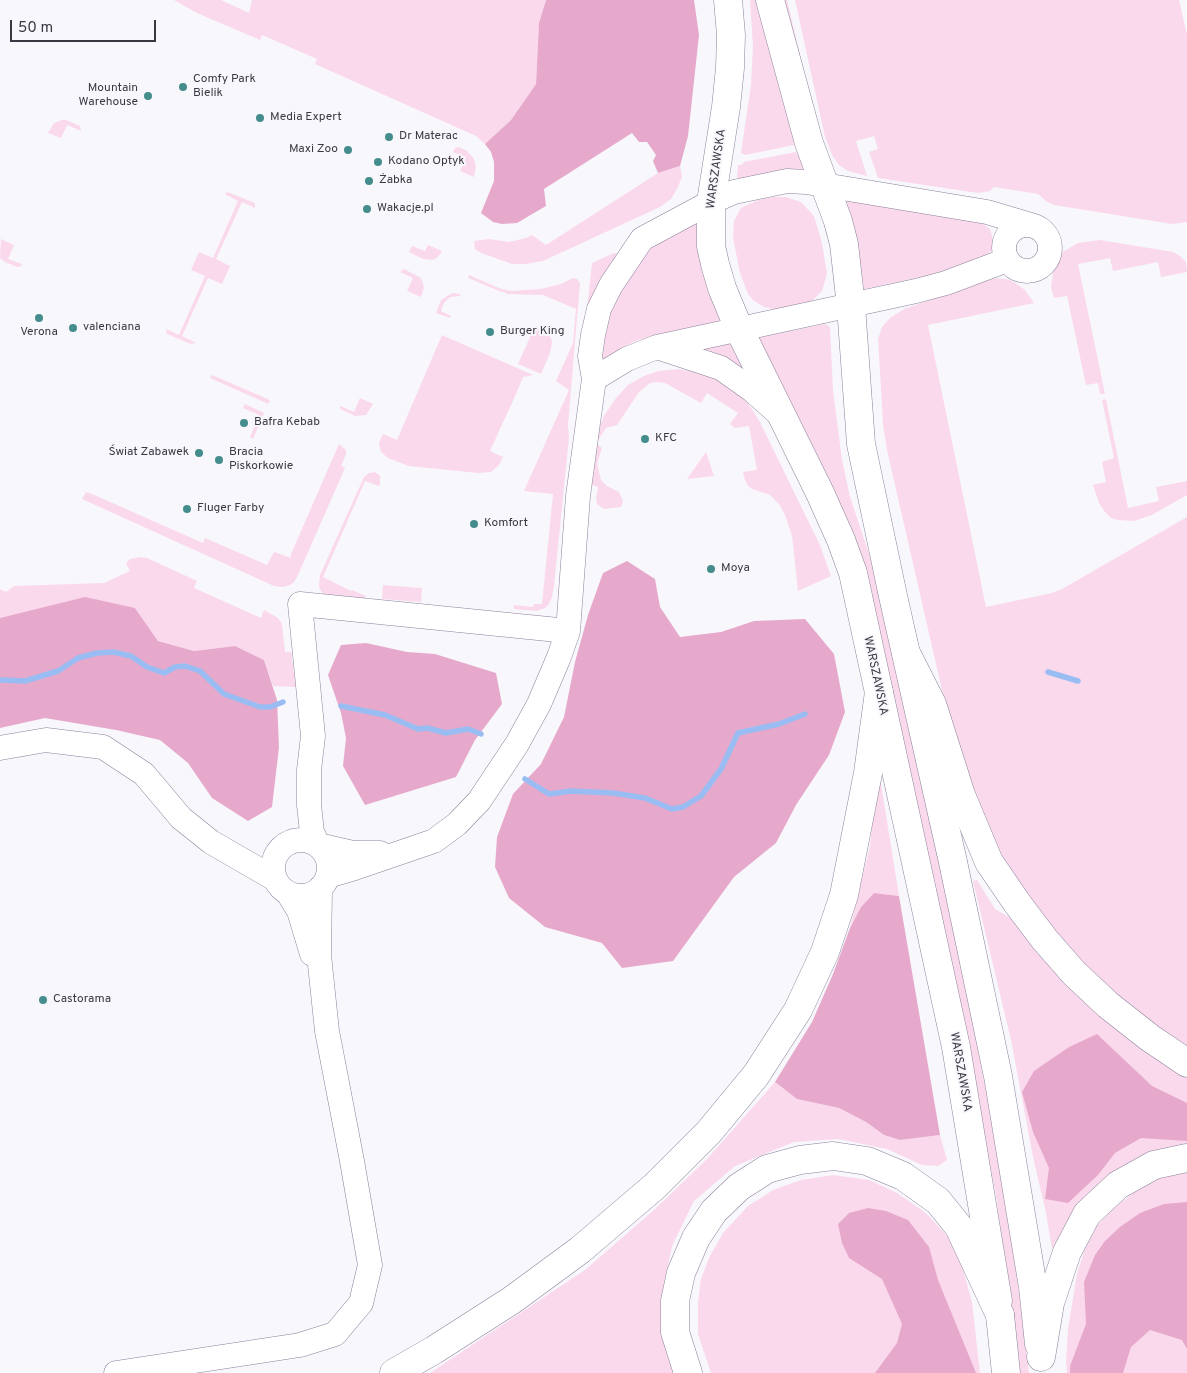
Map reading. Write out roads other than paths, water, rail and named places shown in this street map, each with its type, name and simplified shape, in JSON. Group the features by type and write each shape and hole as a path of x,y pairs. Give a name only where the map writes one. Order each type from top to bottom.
{"main road":[{"name":"WARSZAWSKA","path":"728,0 731,35 730,68 726,107 711,202 711,246 722,288 739,329 841,540 853,573 956,1046 1000,1315 1006,1373"},
{"path":"770,0 809,143 838,220 844,244 851,306 861,444 998,1076 1033,1287 1042,1365"},
{"path":"906,653 932,704 961,795 990,862 1017,904 1074,973 1108,1005 1150,1038 1187,1063"},
{"path":"394,1373 512,1300 580,1250 655,1186 709,1132 756,1076 798,1010 824,952 844,895 868,773 878,692"},
{"path":"688,1373 675,1332 675,1301 681,1273 696,1238 714,1211 739,1187 767,1169 800,1160 834,1156 867,1161 903,1176 938,1201 959,1227 1000,1315"},
{"path":"1042,1365 1050,1303 1067,1252 1087,1214 1118,1185 1154,1164 1187,1158"}],"street":[{"path":"0,748 46,740 103,747 144,774 181,818 211,842 298,896 307,895 324,882 434,841 457,824 480,801 539,704 559,658 568,631 578,496 594,379 590,356 593,335 599,309 611,285 642,239 711,202 734,192 787,181 806,182 986,212 1034,226 1040,229 1049,240 1049,255 1040,266 1028,271 1016,268 1007,260 1004,253 1004,245 1006,237 1018,227 1034,226"},
{"path":"594,379 627,358 657,347 851,306 946,283 1007,260"},
{"path":"657,347 721,368 752,390 782,417"},
{"path":"318,846 312,832 309,805 309,770 313,736 300,604 568,631"},
{"path":"309,770 297,811 281,848 275,856 273,867 282,886 299,911 321,986"},
{"path":"116,1373 300,1345 335,1334 360,1303 370,1266 327,1031 321,986 319,955 324,882 328,861 325,853 310,841 296,840 281,848 261,853 211,842"},
{"path":"318,846 353,853 400,854"}],"waterway":[{"path":"0,680 25,681 58,671 78,658 97,653 113,652 131,656 147,667 164,673 175,667 185,666 200,671 224,694 260,707 270,707 283,702"},
{"path":"1048,672 1078,681"},
{"path":"341,706 385,715 418,729 427,728 446,733 468,729 481,734"},
{"path":"525,779 549,794 571,791 613,793 645,798 672,809 683,807 701,796 721,769 738,733 779,724 805,714"}],"place":[{"name":"Comfy Park Bielik","path":"183,87"},
{"name":"Mountain Warehouse","path":"148,96"},
{"name":"Media Expert","path":"260,118"},
{"name":"Dr Materac","path":"389,137"},
{"name":"Maxi Zoo","path":"348,150"},
{"name":"Kodano Optyk","path":"378,162"},
{"name":"Żabka","path":"369,181"},
{"name":"Wakacje.pl","path":"367,209"},
{"name":"Verona","path":"39,318"},
{"name":"valenciana","path":"73,328"},
{"name":"Burger King","path":"490,332"},
{"name":"Bafra Kebab","path":"244,423"},
{"name":"KFC","path":"645,439"},
{"name":"Świat Zabawek","path":"199,453"},
{"name":"Bracia Piskorkowie","path":"219,460"},
{"name":"Fluger Farby","path":"187,509"},
{"name":"Komfort","path":"474,524"},
{"name":"Moya","path":"711,569"},
{"name":"Castorama","path":"43,1000"}]}
